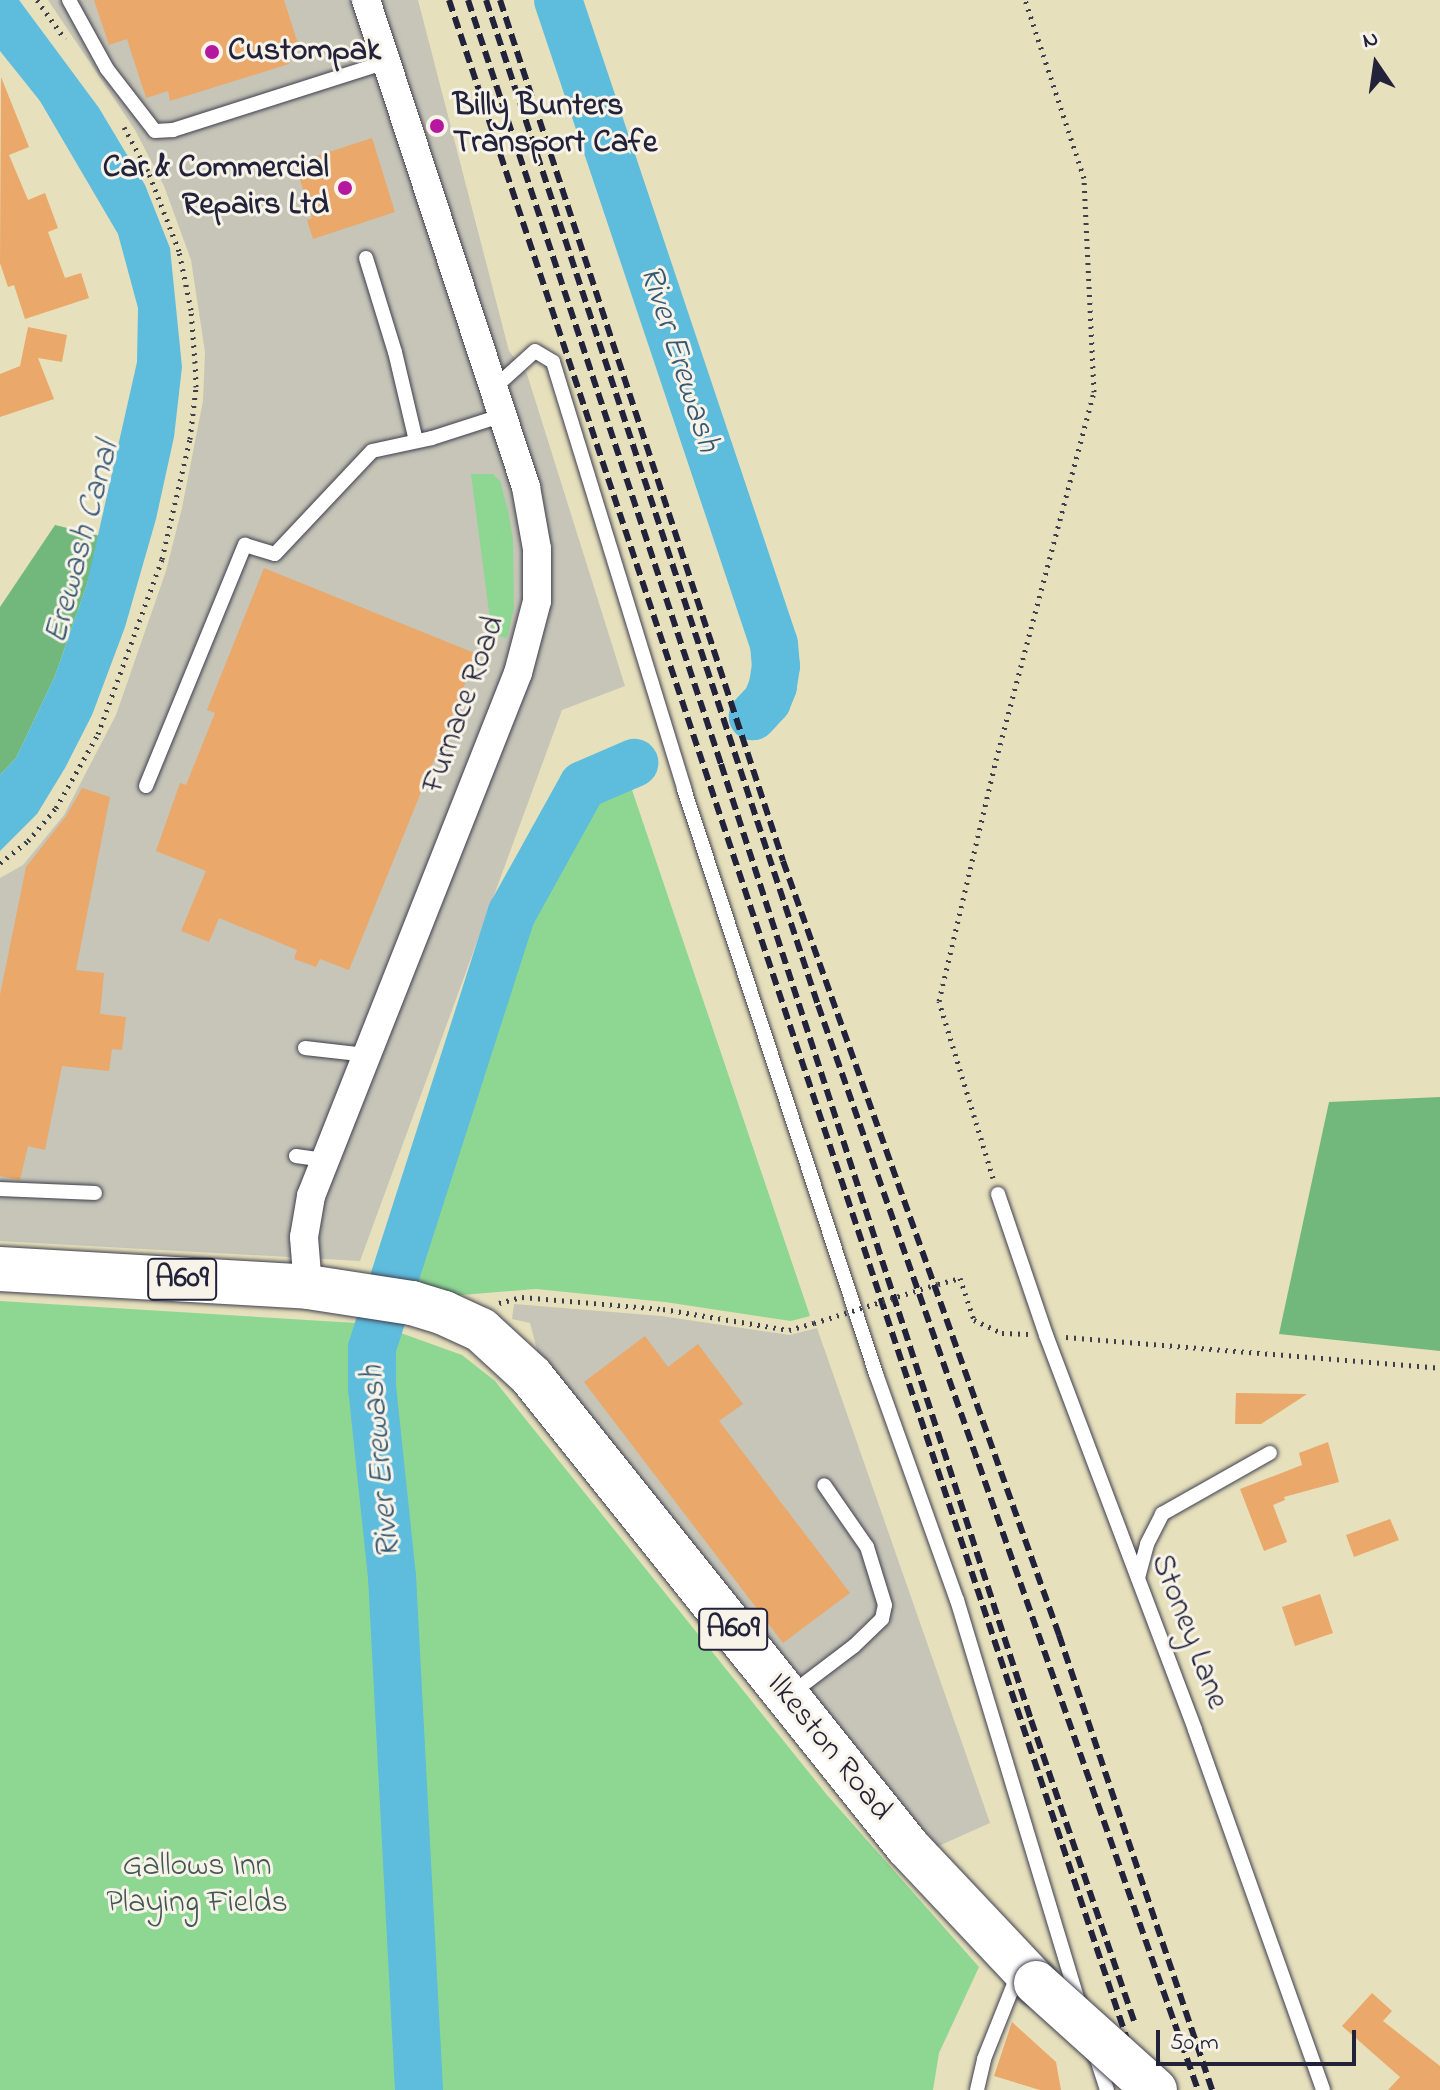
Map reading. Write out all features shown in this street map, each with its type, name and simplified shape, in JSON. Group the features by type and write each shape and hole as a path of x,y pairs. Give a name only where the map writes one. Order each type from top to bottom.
{"main road":[{"name":"A609","path":"0,1269 308,1287"},
{"name":"Ilkeston Road","path":"308,1287 412,1303 468,1323 501,1346 531,1376 908,1847 1028,1975 1155,2090"}],"street":[{"name":"Furnace Road","path":"308,1287 304,1237 306,1212 518,673 534,618 538,569 533,519 498,402 366,0"}],"lane":[{"path":"69,0 107,69 155,131 173,130 386,62"},
{"path":"366,258 395,352 416,441"},
{"path":"146,786 245,545 275,554 372,451 416,441 498,402 535,351 553,362 689,804 876,1374 957,1600 1053,1926 1107,2090"},
{"path":"305,1048 366,1055"},
{"path":"296,1156 326,1160"},
{"path":"0,1189 95,1193"},
{"name":"Stoney Lane","path":"998,1194 1046,1335 1138,1578 1323,2090"},
{"path":"1138,1578 1147,1544 1162,1514 1227,1474 1270,1453"},
{"path":"786,1698 854,1646 882,1619 885,1605 867,1547 824,1485"},
{"path":"977,2090 984,2059 1028,1975"}],"path":[{"path":"37,0 73,52"},
{"path":"998,1194 939,1001 996,760 1094,392 1084,178 1025,0"},
{"path":"0,863 28,841 56,808 98,734 162,559 190,439 195,363 191,310 179,251 148,171 116,114"},
{"path":"479,638 511,641"},
{"path":"468,1323 490,1307 522,1297 663,1309 789,1330 960,1278 974,1320 1002,1333 1440,1368"}],"shaded area":[{"path":"48,0 418,0 509,351 527,374 625,686 562,710 360,1261 0,1241 0,878 23,865 64,815 116,715 166,571 182,508 203,401 205,352 191,260 164,186 135,130"},
{"path":"514,1304 661,1316 790,1335 817,1328 990,1823 934,1848 540,1361 530,1323 512,1319"}],"green space":[{"path":"471,474 493,474 500,481 508,510 513,540 514,608 507,638 492,635"},
{"path":"55,525 100,536 55,676 16,758 0,775 0,607"},
{"path":"629,781 810,1316 791,1321 665,1302 536,1289 449,1296 415,1290 484,1047 577,808 595,793"},
{"path":"1440,1097 1440,1351 1279,1334 1329,1102"},
{"name":"Gallows Inn Playing Fields","path":"0,1301 356,1323 350,1379 373,1567 406,2090 0,2090"},
{"path":"398,1332 462,1355 495,1381 827,1795 979,1967 939,2053 933,2090 434,2090 405,1562 389,1394 391,1352"}],"water":[{"path":"0,0 19,0 99,108 145,185 170,248 182,367 174,437 156,519 125,627 92,715 37,814 0,851 0,775 16,758 55,676 87,584 137,362 138,308 118,234 40,101 0,51"}],"building":[{"name":"Custompak","path":"94,0 284,0 300,50 286,55 289,64 170,101 168,91 146,98 127,39 109,45"},
{"path":"1,77 29,147 9,155 28,200 45,193 58,228 48,232 65,278 81,273 89,298 25,319 14,285 8,287 0,263"},
{"name":"Car & Commercial Repairs Ltd","path":"372,138 395,212 313,239 307,220 312,218 295,163"},
{"path":"28,327 67,335 62,362 38,358 54,399 0,417 0,374 20,366"},
{"path":"264,568 477,654 349,970 320,959 316,967 294,959 297,950 219,918 209,942 181,931 206,871 156,851 180,783 186,785 215,713 207,710"},
{"path":"82,788 110,797 76,970 104,973 100,1014 126,1017 122,1050 112,1049 109,1071 62,1066 45,1150 28,1146 20,1180 0,1176 0,995 26,867 66,816"},
{"path":"645,1336 668,1367 698,1344 743,1404 719,1421 850,1593 783,1643 584,1382"},
{"path":"1236,1393 1307,1394 1261,1424 1235,1424"},
{"path":"1328,1442 1339,1482 1284,1497 1285,1500 1273,1505 1287,1542 1264,1551 1240,1489 1302,1465 1299,1453"},
{"path":"1390,1519 1399,1540 1354,1557 1346,1535"},
{"path":"1320,1594 1333,1633 1295,1646 1282,1607"},
{"path":"1372,1993 1392,2011 1383,2021 1440,2066 1440,2090 1388,2090 1400,2077 1342,2026"},
{"path":"1012,2022 1056,2062 1061,2090 1040,2090 994,2076"}],"waterway":[{"name":"River Erewash","path":"558,0 774,644 776,666 773,686 767,701 753,716"},
{"name":"River Erewash","path":"419,2090 392,1577 372,1388 372,1348 512,913 583,785 634,763"}],"railway":[{"path":"449,0 1144,2090"},
{"path":"468,0 721,764 1031,1720 1134,2021"},
{"path":"486,0 818,1005 1198,2090"},
{"path":"500,0 783,861 1059,1635 1212,2090"}],"place":[{"name":"Custompak","path":"212,52"},
{"name":"Billy Bunters Transport Cafe","path":"437,126"},
{"name":"Car & Commercial Repairs Ltd","path":"345,188"}],"water label":[{"name":"Erewash Canal","path":"83,543"}]}
